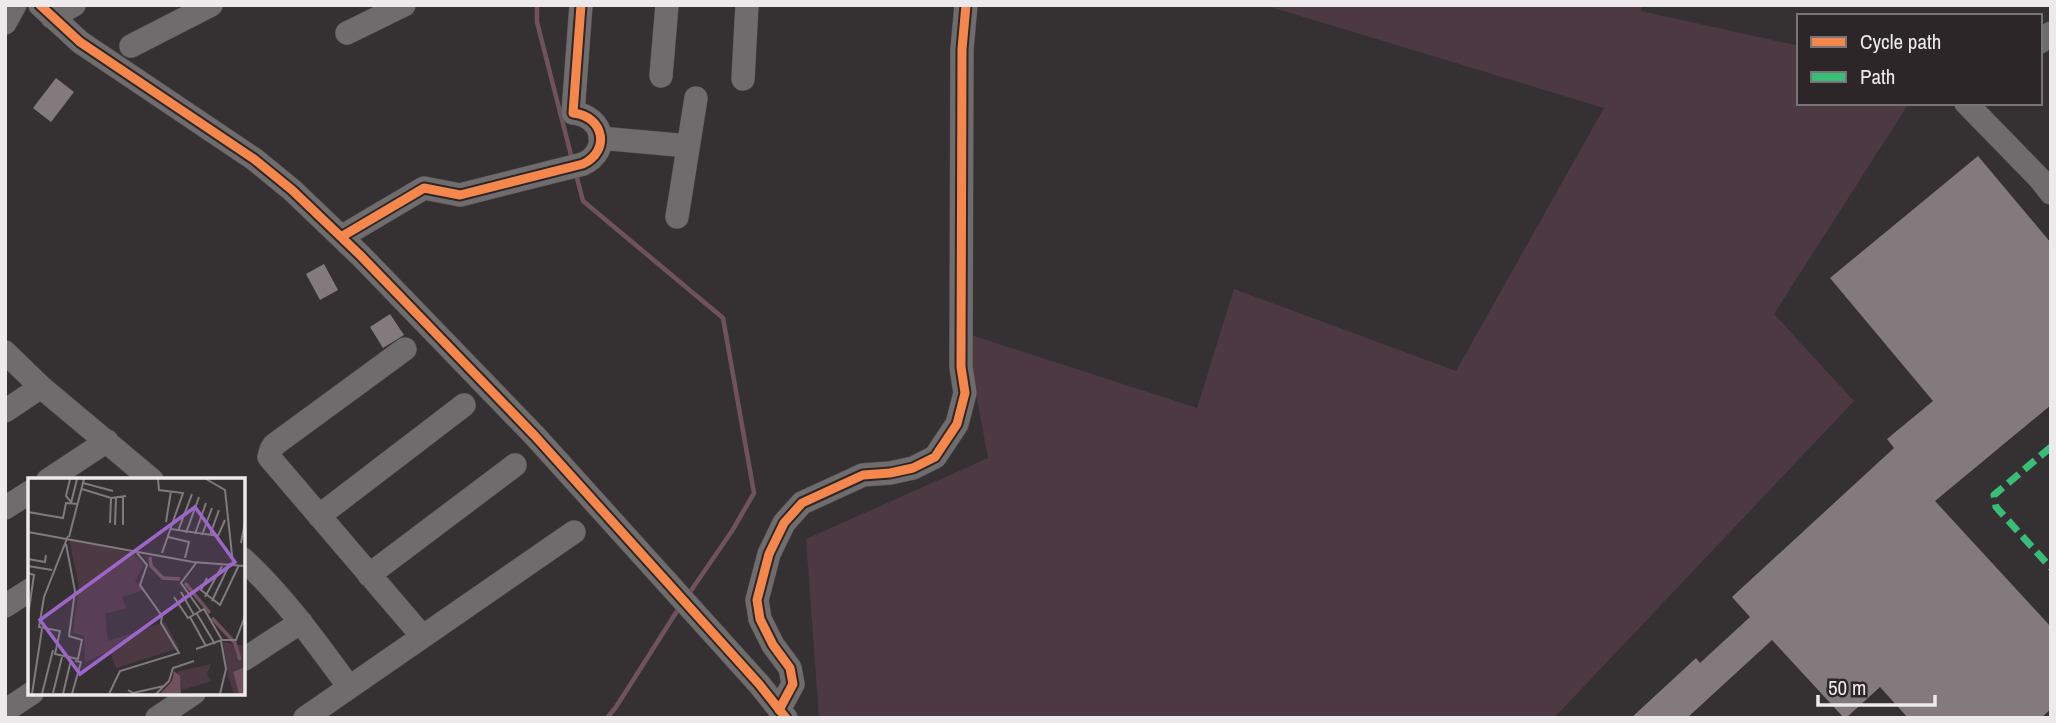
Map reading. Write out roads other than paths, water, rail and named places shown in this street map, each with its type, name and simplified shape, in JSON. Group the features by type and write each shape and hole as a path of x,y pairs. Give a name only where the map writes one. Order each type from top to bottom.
{"street":[{"path":"5,23 15,5"},
{"path":"46,11 74,5"},
{"path":"131,46 211,5"},
{"path":"348,33 404,5"},
{"path":"341,237 424,188 460,195 589,161 597,151 600,138 597,125 580,113 573,113 581,5"},
{"path":"661,76 667,5"},
{"path":"743,79 747,5"},
{"path":"783,714 793,684 790,668 773,645 760,619 757,600 769,554 784,523 802,503 863,475 914,468 935,457 957,424 965,393 961,367 962,48 966,5"},
{"path":"46,11 80,42 254,159 292,190 535,436 783,714"},
{"path":"677,217 696,98"},
{"path":"1968,105 2047,181"},
{"path":"600,138 688,146"},
{"path":"405,349 274,445 269,457 422,636"},
{"path":"5,352 41,387 150,478"},
{"path":"5,411 41,387"},
{"path":"319,516 464,405"},
{"path":"51,478 107,441"},
{"path":"369,575 515,465"},
{"path":"5,508 28,493"},
{"path":"305,718 574,532"},
{"path":"245,561 301,622 349,687"},
{"path":"5,607 28,591"},
{"path":"245,659 301,622"},
{"path":"5,711 29,695"},
{"path":"157,718 191,695"}],"waterway":[{"path":"537,5 537,22 572,159"},
{"path":"576,174 583,201 723,318 754,493 732,531 688,595"},
{"path":"607,718 679,608"}]}
